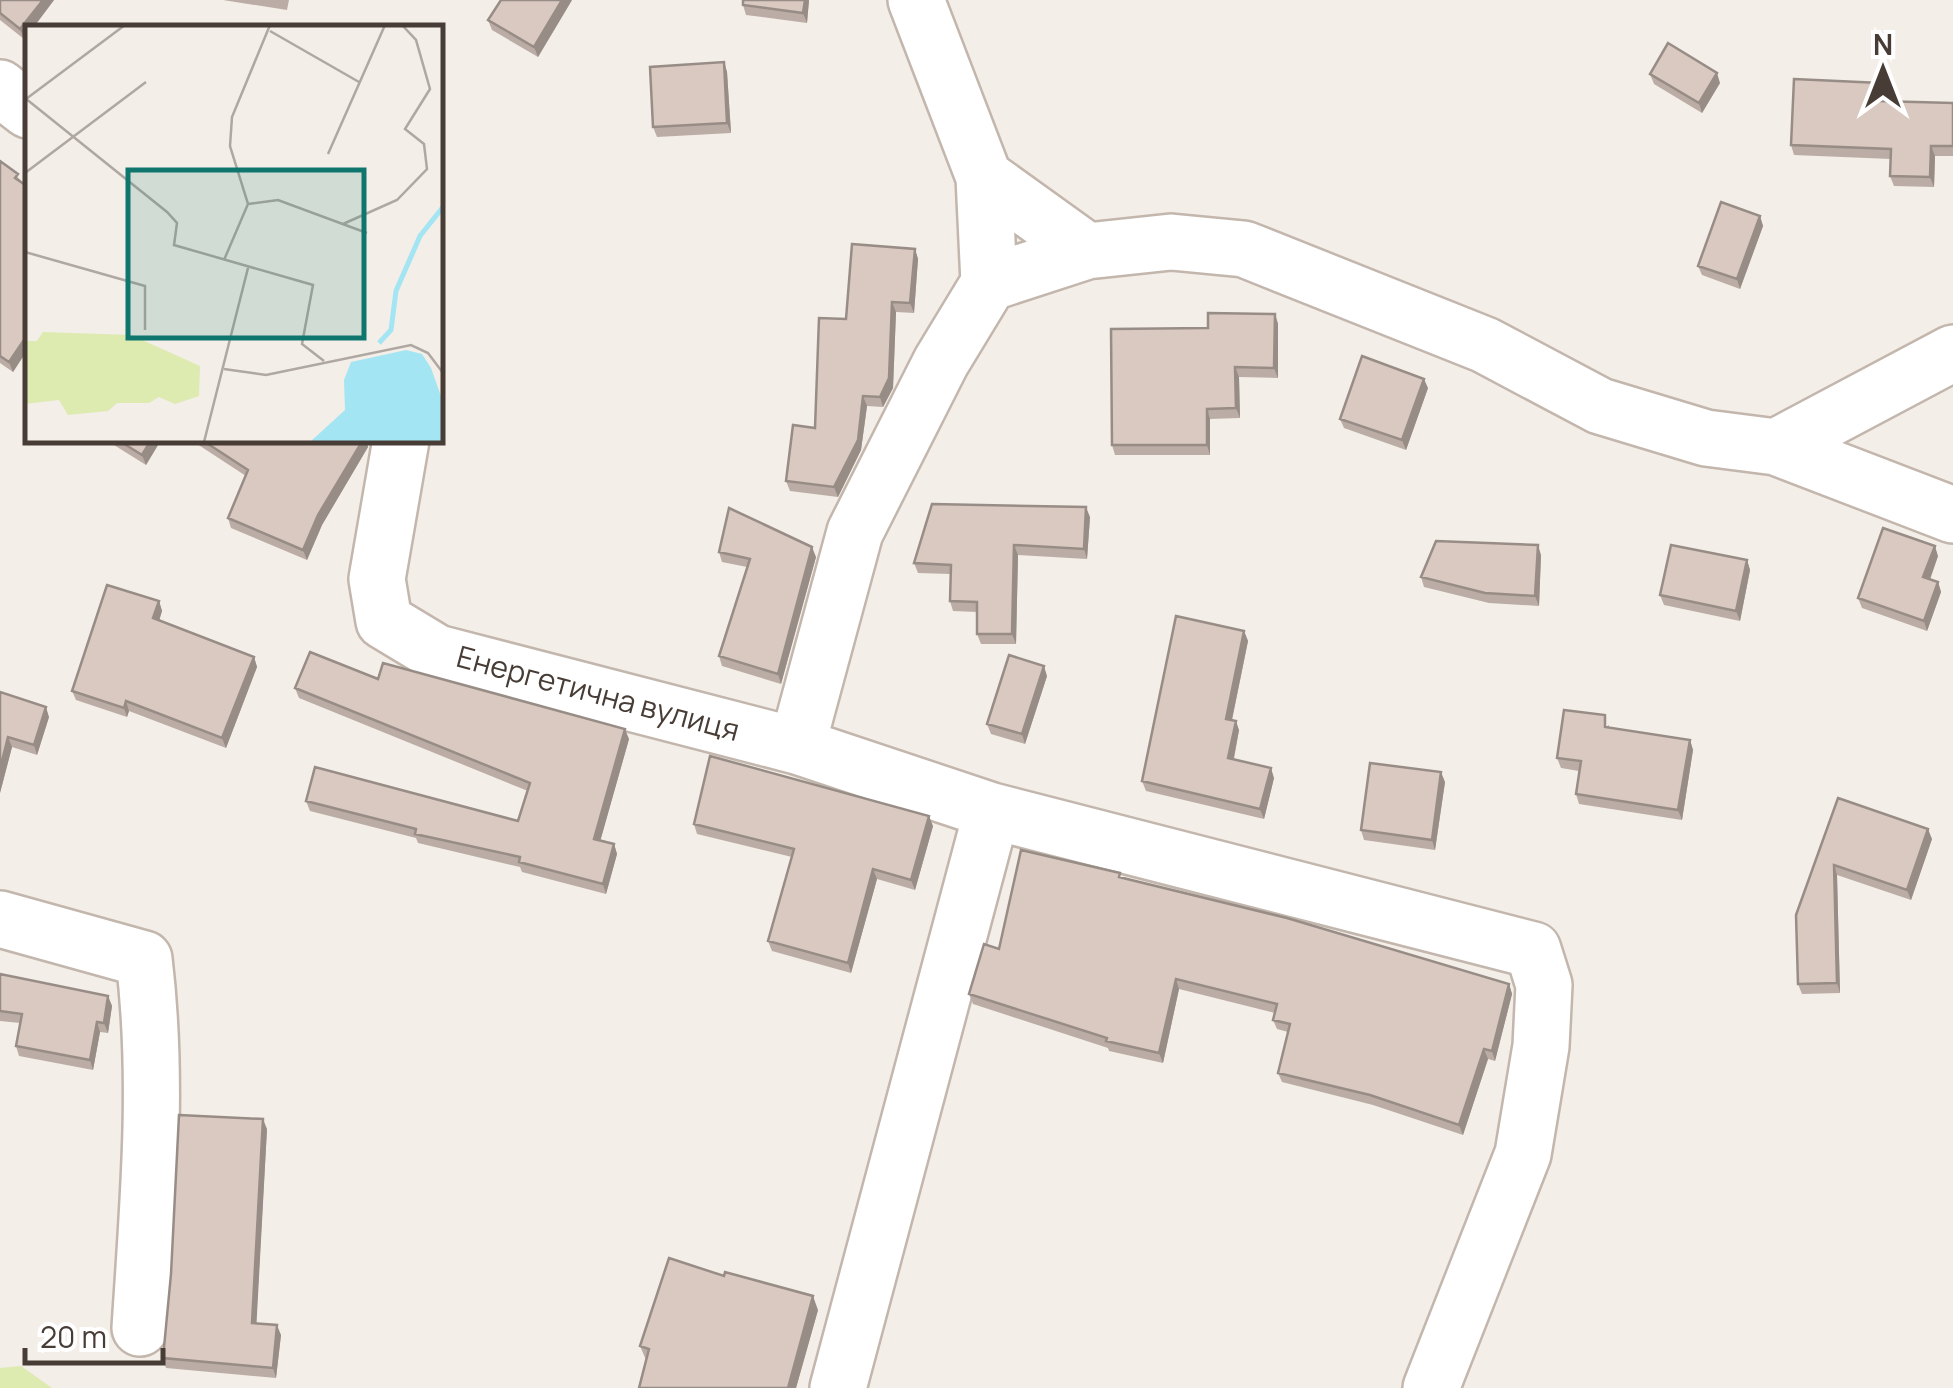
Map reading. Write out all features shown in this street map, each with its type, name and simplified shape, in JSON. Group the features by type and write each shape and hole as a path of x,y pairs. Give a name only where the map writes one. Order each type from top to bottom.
{"street":[{"path":"797,746 856,532 941,362 989,283 984,177 916,0"},
{"path":"0,88 25,108"},
{"path":"984,177 1087,251"},
{"path":"989,283 1087,251 1171,242 1244,248 1485,345 1600,406 1706,438 1776,447 1953,514"},
{"path":"1776,447 1953,353"},
{"name":"Енергетична вулиця","path":"401,442 376,579 384,620 438,653 797,746 992,811 1533,950 1544,985 1542,1031 1523,1154 1431,1388"},
{"path":"838,1388 992,811"},
{"path":"0,919 144,960 152,1021 152,1146 140,1328"}],"green space":[{"path":"21,1366 52,1388 0,1388 0,1368"}],"building":[{"path":"0,0 43,0 20,29 0,13"},
{"path":"501,0 562,0 534,47 488,20"},
{"path":"743,0 805,0 803,13 743,5"},
{"path":"1668,43 1717,73 1699,103 1650,74"},
{"path":"724,62 727,123 653,127 650,67"},
{"path":"1794,79 1880,83 1879,101 1953,103 1953,146 1931,146 1930,177 1890,176 1891,149 1791,145"},
{"path":"0,161 18,174 15,178 25,185 25,338 9,362 0,356"},
{"path":"1721,202 1760,216 1737,279 1698,266"},
{"path":"852,244 915,249 910,303 892,302 889,378 880,397 863,396 858,440 834,487 786,481 793,425 815,428 819,318 846,319"},
{"path":"1208,313 1275,314 1274,368 1235,367 1236,408 1207,409 1207,445 1112,445 1111,329 1208,328"},
{"path":"1362,356 1424,379 1402,440 1340,419"},
{"path":"121,442 150,442 142,455"},
{"path":"205,442 362,442 318,515 303,550 228,518 248,470"},
{"path":"932,504 1086,507 1084,549 1014,545 1012,634 977,634 977,602 950,601 951,565 914,563"},
{"path":"729,508 812,547 778,674 719,656 750,559 719,552"},
{"path":"1883,528 1935,546 1923,577 1938,582 1924,621 1858,598"},
{"path":"1436,541 1538,545 1535,596 1485,593 1421,577"},
{"path":"1671,545 1747,560 1736,611 1660,595"},
{"path":"107,585 159,601 153,618 254,657 222,738 126,701 124,708 72,691"},
{"path":"1176,616 1244,631 1226,719 1236,721 1228,758 1271,768 1260,809 1142,781"},
{"path":"310,652 378,679 383,663 625,729 594,839 614,844 603,884 519,862 520,857 415,834 416,829 306,801 315,767 518,821 530,783 295,688"},
{"path":"1009,655 1044,666 1022,734 987,724"},
{"path":"0,692 46,707 34,745 8,737 0,769"},
{"path":"1564,710 1605,715 1605,727 1690,740 1678,810 1576,794 1581,761 1557,758"},
{"path":"710,756 929,816 911,880 873,869 848,963 768,941 794,849 694,824"},
{"path":"1370,763 1441,772 1432,840 1361,830"},
{"path":"1838,798 1928,829 1907,890 1834,865 1837,983 1798,984 1796,915"},
{"path":"1021,850 1287,918 1509,984 1492,1051 1484,1049 1459,1125 1370,1095 1278,1073 1290,1024 1273,1020 1277,1004 1176,979 1159,1053 1106,1041 1107,1038 969,994 984,944 999,949"},
{"path":"0,974 108,996 104,1023 97,1022 90,1060 16,1046 22,1014 0,1011"},
{"path":"179,1115 263,1119 252,1323 277,1325 273,1368 163,1358"},
{"path":"669,1258 724,1276 725,1272 813,1296 788,1388 639,1388 649,1349 640,1346"}]}
